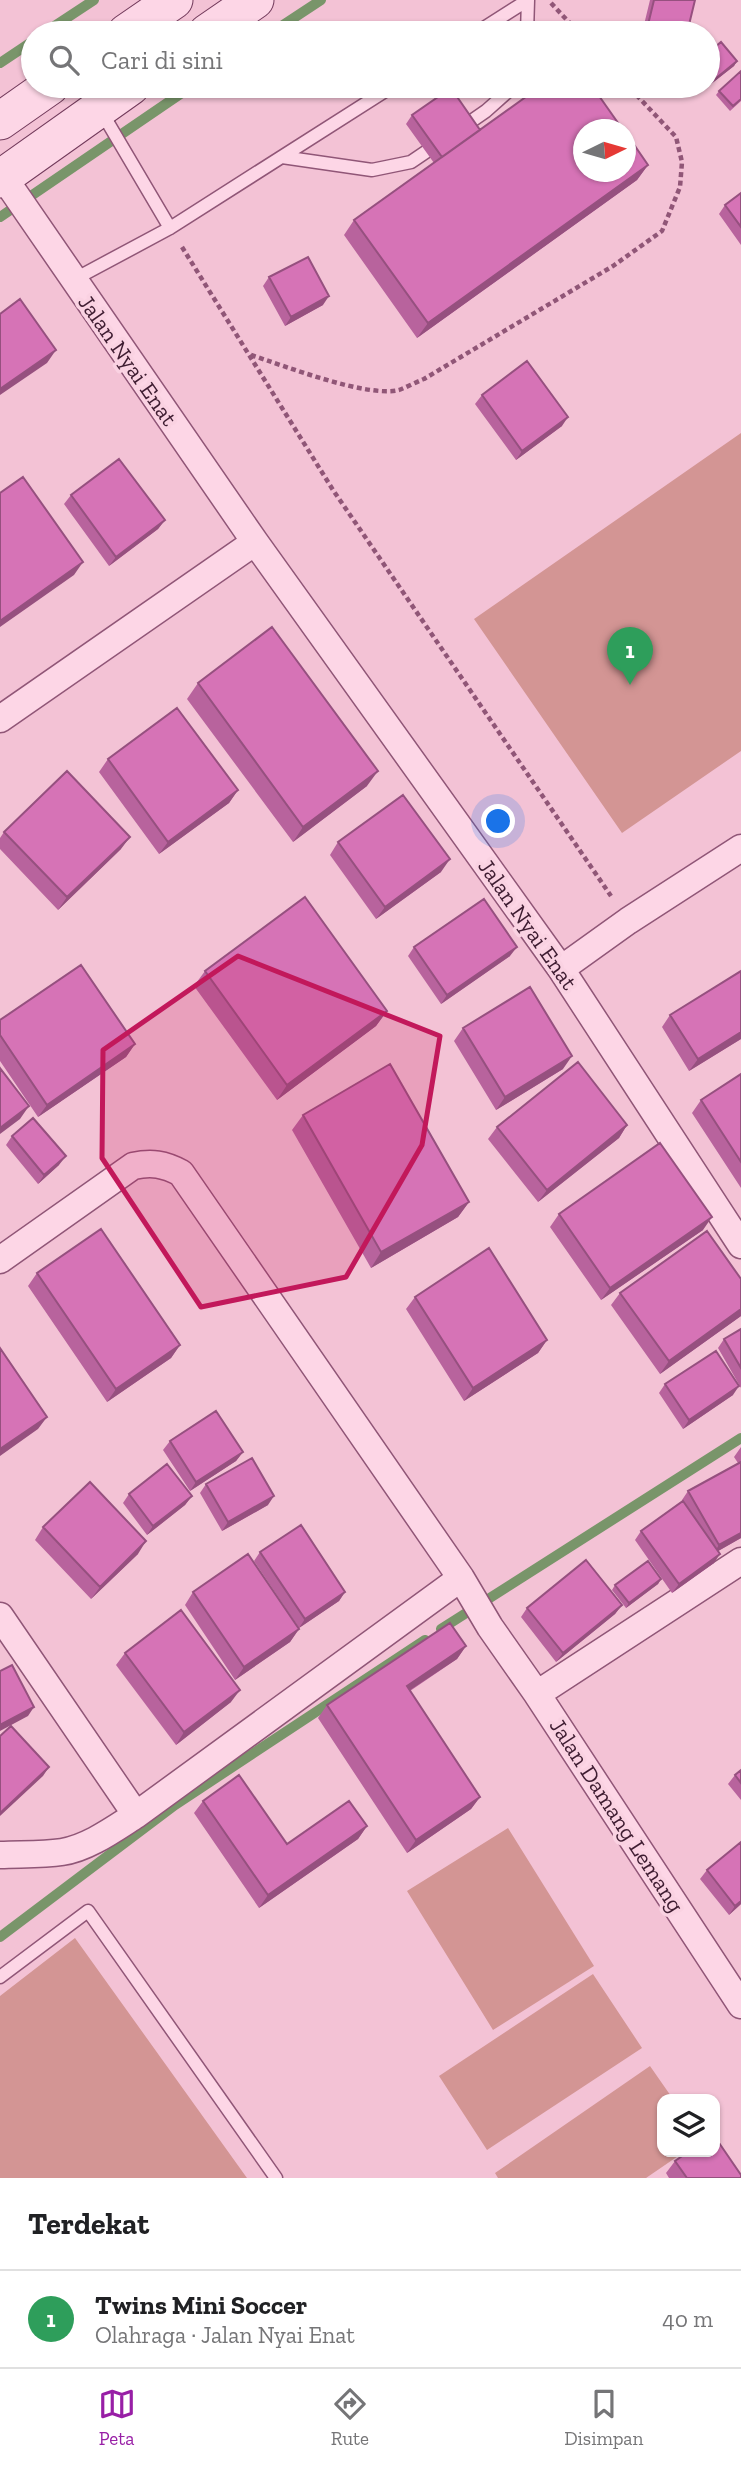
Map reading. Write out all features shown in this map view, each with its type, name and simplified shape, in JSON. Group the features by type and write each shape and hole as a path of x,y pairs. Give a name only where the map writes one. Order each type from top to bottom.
{"main road":[{"path":"143,21 174,0"},
{"path":"224,21 255,0"},
{"path":"0,121 33,98"},
{"path":"1,176 114,98"}],"street":[{"name":"Jalan Nyai Enat","path":"1,176 255,542 561,969 741,1245"},
{"path":"0,719 255,542"},
{"path":"561,969 628,921 741,848"},
{"name":"Jalan Damang Lemang","path":"0,1260 133,1166 149,1163 167,1166 181,1173 466,1586 489,1627 537,1694 741,2005"},
{"path":"537,1694 741,1561"},
{"path":"0,1856 64,1852 93,1841 136,1815 466,1586"},
{"path":"0,1616 136,1815"}],"lane":[{"path":"495,21 528,0"},
{"path":"527,21 528,0"},
{"path":"73,281 170,228 375,98"},
{"path":"282,157 372,170 411,162 486,111 501,98"},
{"path":"99,108 170,228"},
{"path":"0,1977 88,1911 276,2178"}],"path":[{"path":"547,0 567,21"},
{"path":"251,355 343,384 398,390 424,379 613,267 662,231 680,187 682,162 676,137 639,98"},
{"path":"170,228 333,490 628,921"}],"highlighted area":[{"path":"238,956 440,1036 422,1145 346,1277 201,1307 102,1158 103,1050"}],"shaded area":[{"path":"741,433 741,751 622,833 474,619"},
{"path":"508,1828 594,1966 493,2030 407,1891"},
{"path":"75,1938 247,2178 0,2178 0,1996"},
{"path":"593,1974 642,2048 487,2150 439,2076"},
{"path":"650,2066 670,2094 657,2094 657,2157 677,2157 646,2178 498,2178 495,2173"}],"building":[{"path":"654,0 695,0 690,21 649,21"},
{"path":"720,43 737,61 720,75"},
{"path":"741,71 741,99 733,106 720,90"},
{"path":"437,98 458,98 480,130 442,157 412,115"},
{"path":"524,98 600,98 615,119 573,119 573,182 624,182 428,323 354,220"},
{"path":"636,148 648,165 636,174"},
{"path":"741,193 741,227 725,205"},
{"path":"308,257 329,296 291,317 269,277"},
{"path":"20,299 56,350 0,389 0,314"},
{"path":"527,361 568,417 522,451 482,395"},
{"path":"119,459 165,520 116,557 71,495"},
{"path":"23,477 83,562 0,621 0,493"},
{"path":"272,627 378,771 303,827 198,683"},
{"path":"177,708 238,790 168,842 108,759"},
{"path":"67,771 130,837 67,897 4,832"},
{"path":"403,795 450,859 385,907 338,842"},
{"path":"305,897 387,1011 287,1085 205,971"},
{"path":"484,899 517,947 447,995 414,947"},
{"path":"81,965 135,1044 47,1105 0,1035 0,1020"},
{"path":"741,971 741,1032 698,1059 670,1015"},
{"path":"530,987 572,1056 505,1097 463,1028"},
{"path":"578,1062 627,1125 547,1190 497,1127"},
{"path":"390,1064 469,1202 381,1252 303,1115"},
{"path":"0,1068 29,1106 0,1128"},
{"path":"741,1074 741,1162 701,1100"},
{"path":"33,1118 66,1156 44,1175 12,1136"},
{"path":"660,1143 712,1217 610,1288 559,1214"},
{"path":"101,1229 180,1345 116,1389 37,1273"},
{"path":"707,1231 741,1279 741,1309 669,1361 620,1293"},
{"path":"489,1248 547,1340 473,1388 415,1297"},
{"path":"741,1329 741,1368 724,1339"},
{"path":"0,1348 47,1417 0,1449"},
{"path":"716,1351 739,1386 689,1420 665,1384"},
{"path":"216,1411 243,1452 196,1482 170,1441"},
{"path":"252,1458 274,1496 228,1522 206,1484"},
{"path":"741,1462 741,1533 719,1545 688,1491"},
{"path":"167,1464 192,1496 153,1526 129,1494"},
{"path":"90,1482 146,1541 100,1587 43,1527"},
{"path":"683,1501 720,1554 679,1584 641,1531"},
{"path":"301,1525 345,1592 305,1619 260,1552"},
{"path":"248,1554 299,1629 244,1667 193,1592"},
{"path":"586,1560 622,1605 563,1653 527,1608"},
{"path":"648,1561 661,1579 629,1603 615,1585"},
{"path":"181,1610 240,1690 184,1732 125,1653"},
{"path":"450,1623 466,1646 407,1686 480,1797 416,1840 327,1705"},
{"path":"12,1665 34,1707 0,1725 0,1671"},
{"path":"11,1726 49,1767 0,1813 0,1736"},
{"path":"741,1770 741,1783 735,1775"},
{"path":"239,1775 287,1844 349,1801 367,1826 268,1895 203,1801"},
{"path":"741,1842 741,1901 735,1906 707,1870"},
{"path":"720,2144 741,2178 687,2178 675,2161 681,2157 720,2157"}],"waterway":[{"path":"62,21 94,0"},
{"path":"289,21 321,0"},
{"path":"0,63 21,49"},
{"path":"0,217 174,98"},
{"path":"441,1629 741,1438"},
{"path":"0,1937 175,1805 425,1640"}],"place":[{"name":"Twins Mini Soccer","path":"630,685"}]}
